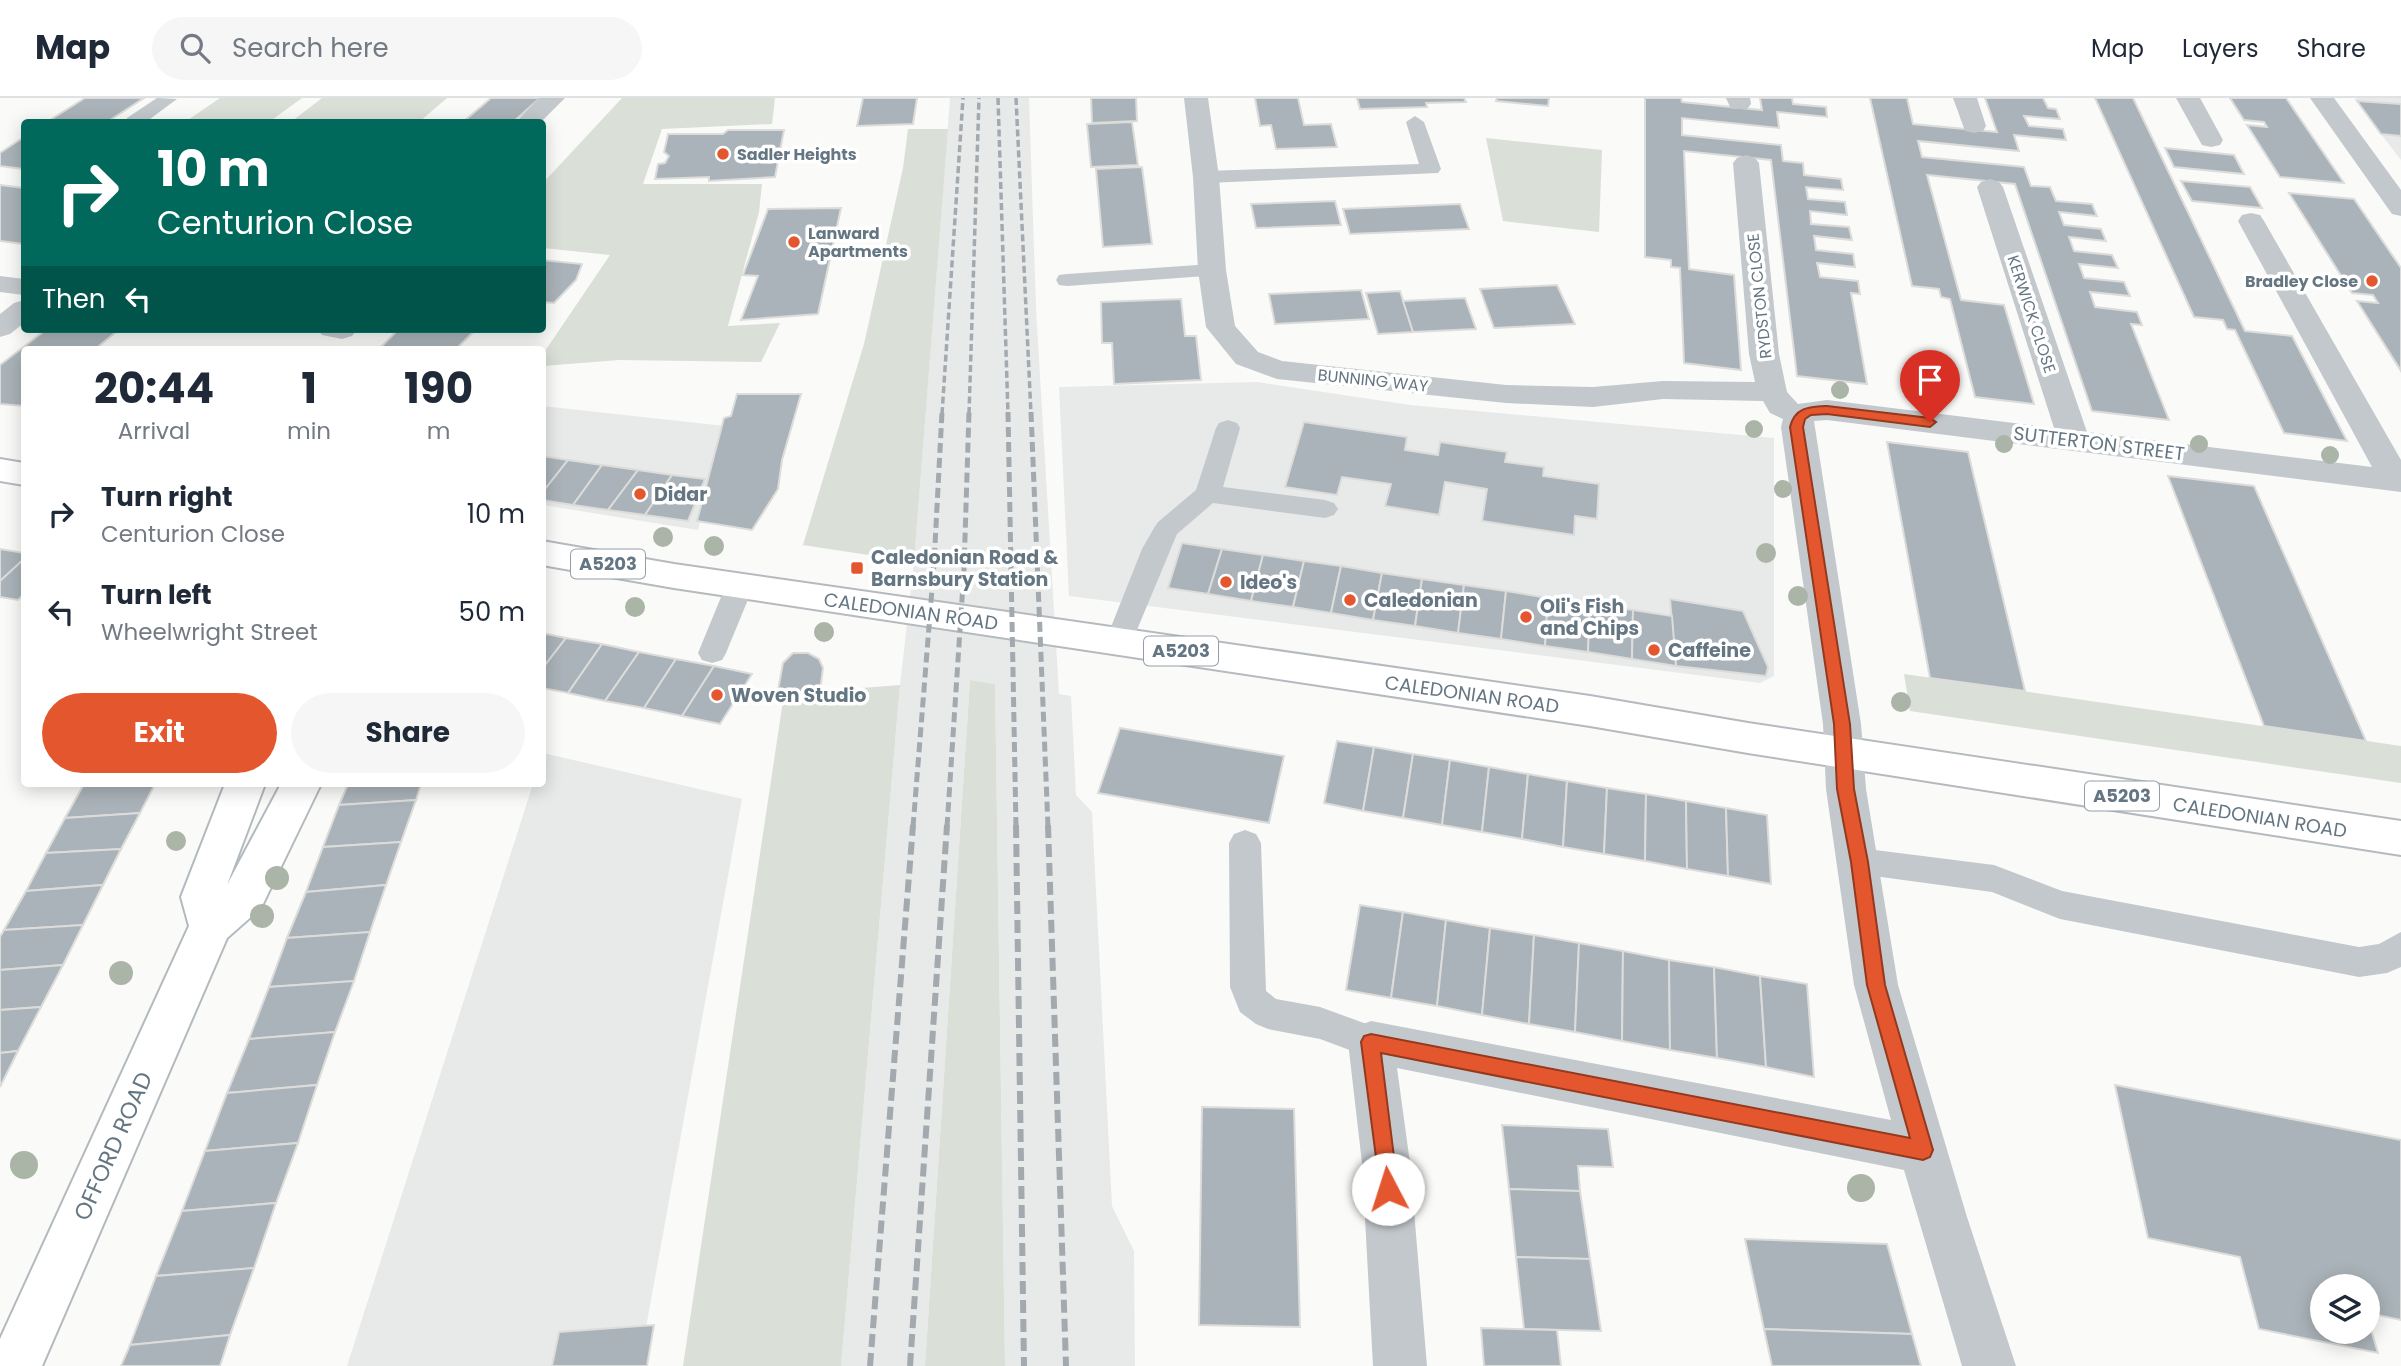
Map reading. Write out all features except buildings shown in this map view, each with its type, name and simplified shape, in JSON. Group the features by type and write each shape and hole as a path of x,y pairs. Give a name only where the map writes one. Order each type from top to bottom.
{"main road":[{"path":"0,470 21,474"},
{"name":"CALEDONIAN ROAD","path":"546,554 1590,711 1843,753 2401,838"},
{"path":"212,926 202,897 244,787"},
{"name":"OFFORD ROAD","path":"15,1366 212,926 246,895 300,787"}],"street":[{"path":"531,119 554,98"},
{"name":"BUNNING WAY","path":"1196,98 1206,177 1212,270 1221,327 1247,358 1277,370 1506,394 1593,397 1663,390 1785,405"},
{"path":"1965,98 1974,126"},
{"path":"2188,98 2211,140"},
{"path":"2322,98 2401,208"},
{"name":"RYDSTON CLOSE","path":"1746,163 1764,354 1797,427 1842,724 1846,789 1876,985 1989,1366"},
{"name":"KERWICK CLOSE","path":"1990,187 2074,440"},
{"path":"2250,221 2399,481"},
{"path":"0,284 21,287"},
{"path":"0,328 21,311"},
{"name":"SUTTERTON STREET","path":"1785,405 1808,411 1827,410 2399,481"},
{"path":"1400,1366 1386,1163 1371,1042 1923,1150"}],"lane":[{"path":"138,119 168,99"},
{"path":"1206,177 1432,169 1415,122"},
{"path":"1067,280 1212,270"},
{"path":"1119,642 1155,549 1167,528 1209,494 1228,428"},
{"path":"1209,494 1325,509"},
{"path":"712,653 740,585"},
{"path":"1245,843 1247,987 1252,1001 1268,1013 1320,1024 1371,1042"},
{"path":"1859,862 1994,879 2060,905 2359,962 2387,957 2401,947"}],"shaded area":[{"path":"220,98 302,98 273,119 189,119"},
{"path":"322,98 447,98 422,119 295,119"},
{"path":"622,98 775,98 772,124 662,129 643,184 762,184 759,212 728,326 780,323 761,362 619,360 546,366 546,350 610,255 546,248 546,180"},
{"path":"950,98 1029,98 1036,309 1059,694 1071,696 1076,795 1092,812 1112,1206 1134,1251 1135,1366 1005,1366 995,684 970,680 925,1366 841,1366 900,685 914,562"},
{"path":"2355,98 2401,98 2401,160 2381,134"},
{"path":"908,129 948,129 914,562 803,545 864,344 903,168"},
{"path":"1486,138 1602,150 1599,232 1503,221"},
{"path":"1257,382 1410,405 1774,438 1774,676 1760,683 1069,596 1059,387"},
{"path":"546,406 725,426 698,530 546,505"},
{"path":"1904,674 2401,746 2401,783 1910,711"},
{"path":"970,680 995,684 1005,1366 925,1366"},
{"path":"900,685 841,1366 683,1366 784,694"},
{"path":"546,754 742,799 639,1366 347,1366 532,787 546,787"}],"railway":[{"path":"942,414 963,98"},
{"path":"969,414 979,98"},
{"path":"998,98 1008,414"},
{"path":"1016,98 1031,414"},
{"path":"913,827 934,564 942,412"},
{"path":"947,827 964,569 969,412"},
{"path":"1008,412 1016,827"},
{"path":"1031,412 1048,827"},
{"path":"870,1366 913,825"},
{"path":"910,1366 947,825"},
{"path":"1016,825 1024,1366"},
{"path":"1048,825 1066,1366"}],"place":[{"name":"Sadler Heights","path":"723,154"},
{"name":"Lanward Apartments","path":"794,242"},
{"name":"Bradley Close","path":"2372,281"},
{"name":"Didar","path":"640,494"},
{"name":"Caledonian Road & Barnsbury Station","path":"857,568"},
{"name":"Ideo's","path":"1226,582"},
{"name":"Caledonian","path":"1350,600"},
{"name":"Oli's Fish and Chips","path":"1526,617"},
{"name":"Caffeine","path":"1654,650"},
{"name":"Woven Studio","path":"717,695"}],"route":[{"path":"1388,1189 1371,1042 1923,1150 1876,985 1846,789 1842,724 1797,427 1799,417 1808,411 1827,410 1930,422"}]}
